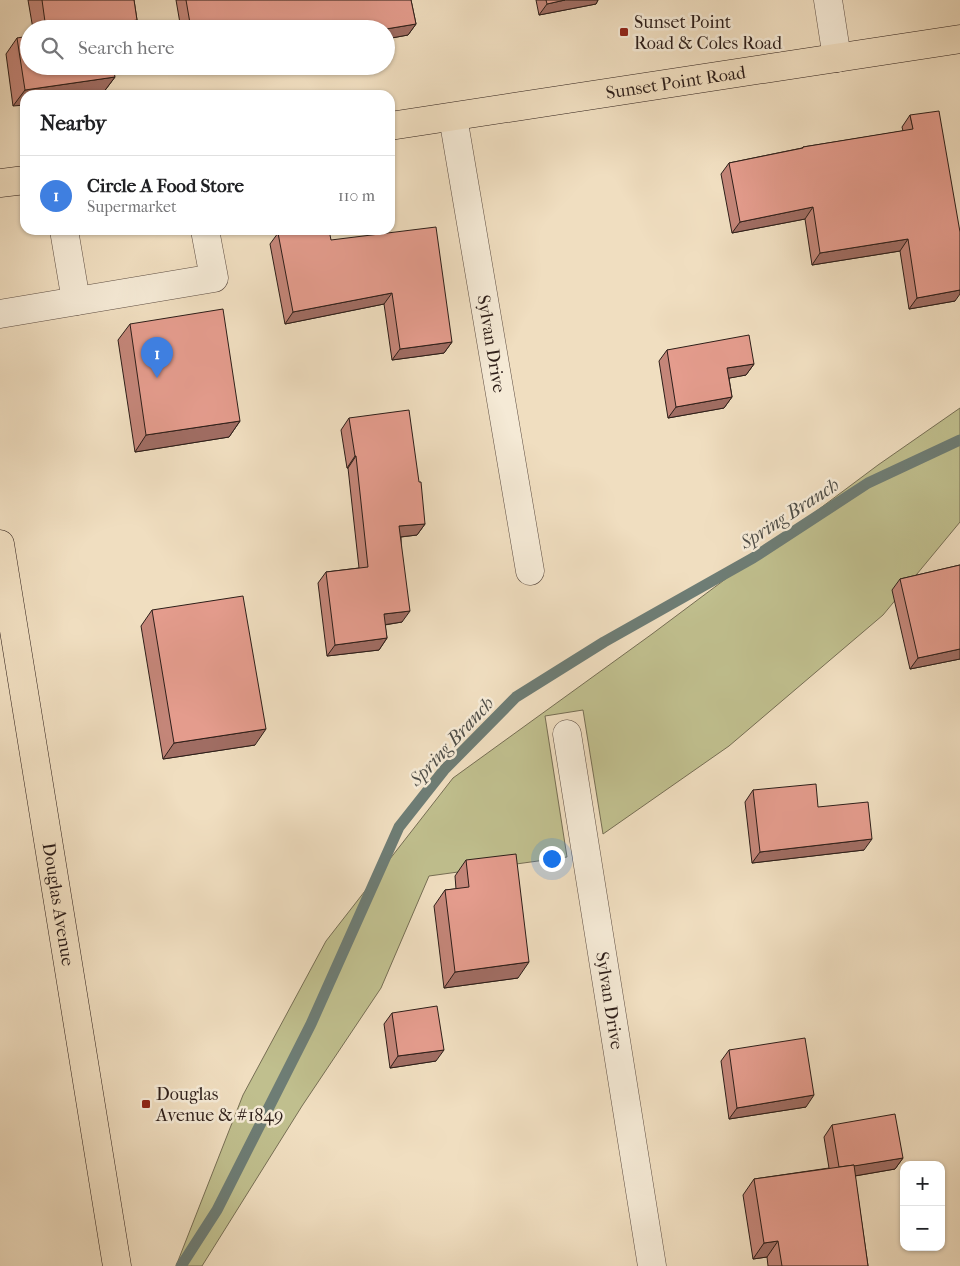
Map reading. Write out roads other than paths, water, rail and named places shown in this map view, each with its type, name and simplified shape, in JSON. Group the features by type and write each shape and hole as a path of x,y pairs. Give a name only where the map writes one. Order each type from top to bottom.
{"main road":[{"name":"Sunset Point Road","path":"395,125 960,39"},
{"path":"0,183 20,181"},
{"name":"Douglas Avenue","path":"0,544 117,1266"}],"street":[{"path":"828,0 837,58"},
{"name":"Sylvan Drive","path":"453,117 530,571"},
{"path":"65,235 76,301"},
{"path":"0,314 214,278 206,235"},
{"name":"Sylvan Drive","path":"568,734 652,1266"}],"waterway":[{"name":"Spring Branch","path":"181,1266 217,1210 311,1024 399,827 444,770 516,697 604,642 753,558 868,483 960,440"}],"place":[{"name":"Sunset Point Road & Coles Road","path":"624,32"},
{"name":"Circle A Food Store","path":"157,378"},
{"name":"Douglas Avenue & #1849","path":"146,1104"}]}
